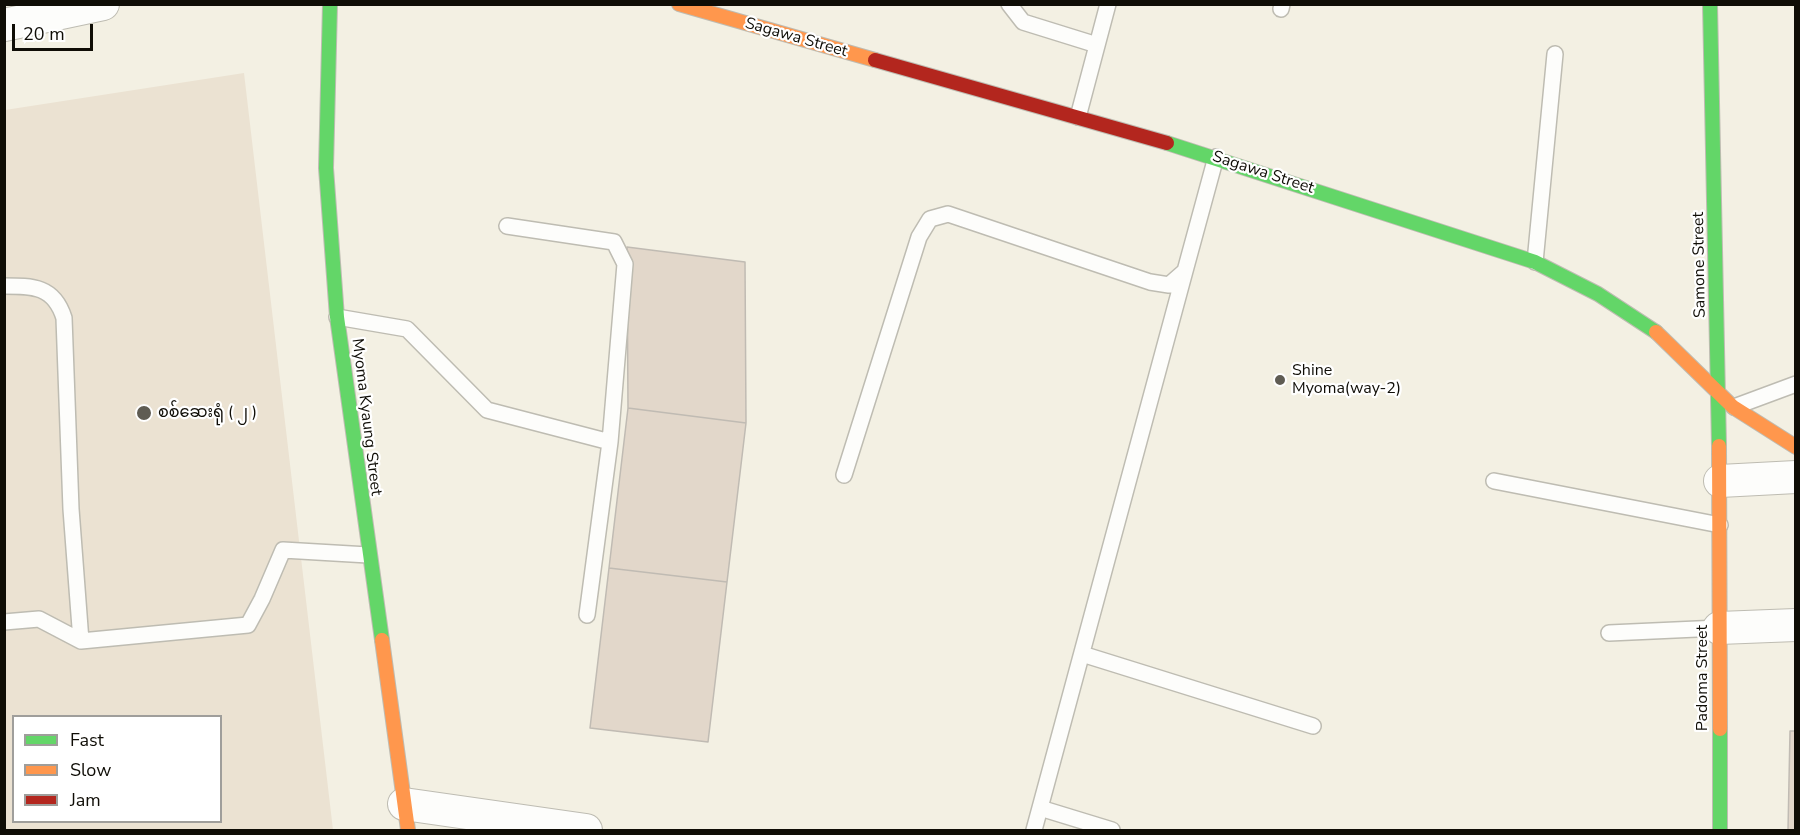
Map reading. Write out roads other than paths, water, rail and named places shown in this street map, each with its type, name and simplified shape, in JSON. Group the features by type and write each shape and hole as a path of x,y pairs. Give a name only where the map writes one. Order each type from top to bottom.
{"street":[{"path":"4,25 103,4"},
{"name":"Myoma Kyaung Street","path":"330,4 326,168 337,316 368,555 406,817"},
{"name":"Sagawa Street","path":"679,4 1216,157 1535,262 1598,294 1652,329 1733,407 1796,447"},
{"name":"Samone Street","path":"1710,4 1720,525"},
{"path":"1720,481 1796,477"},
{"name":"Padoma Street","path":"1720,525 1720,831"},
{"path":"1719,628 1796,625"},
{"path":"406,817 586,831"}],"lane":[{"path":"1009,4 1023,22 1097,45"},
{"path":"1078,117 1108,4"},
{"path":"1535,262 1555,54"},
{"path":"1034,831 1216,157"},
{"path":"844,475 919,237 930,219 948,214 1150,282 1169,285 1185,271"},
{"path":"507,226 615,242 625,264 610,442 587,615"},
{"path":"4,286 35,286 60,305 64,318 71,509 81,641"},
{"path":"337,316 407,329 487,410 610,442"},
{"path":"1733,407 1796,384"},
{"path":"1494,481 1720,525"},
{"path":"4,622 39,618 81,641 248,625 283,550 368,555"},
{"path":"1609,633 1719,628"},
{"path":"1082,654 1313,726"},
{"path":"1040,808 1112,831"}],"place":[{"name":"Shine Myoma(way-2)","path":"1280,380"},
{"name":"စစ်ဆေးရုံ ( ၂ )","path":"144,413"}]}
